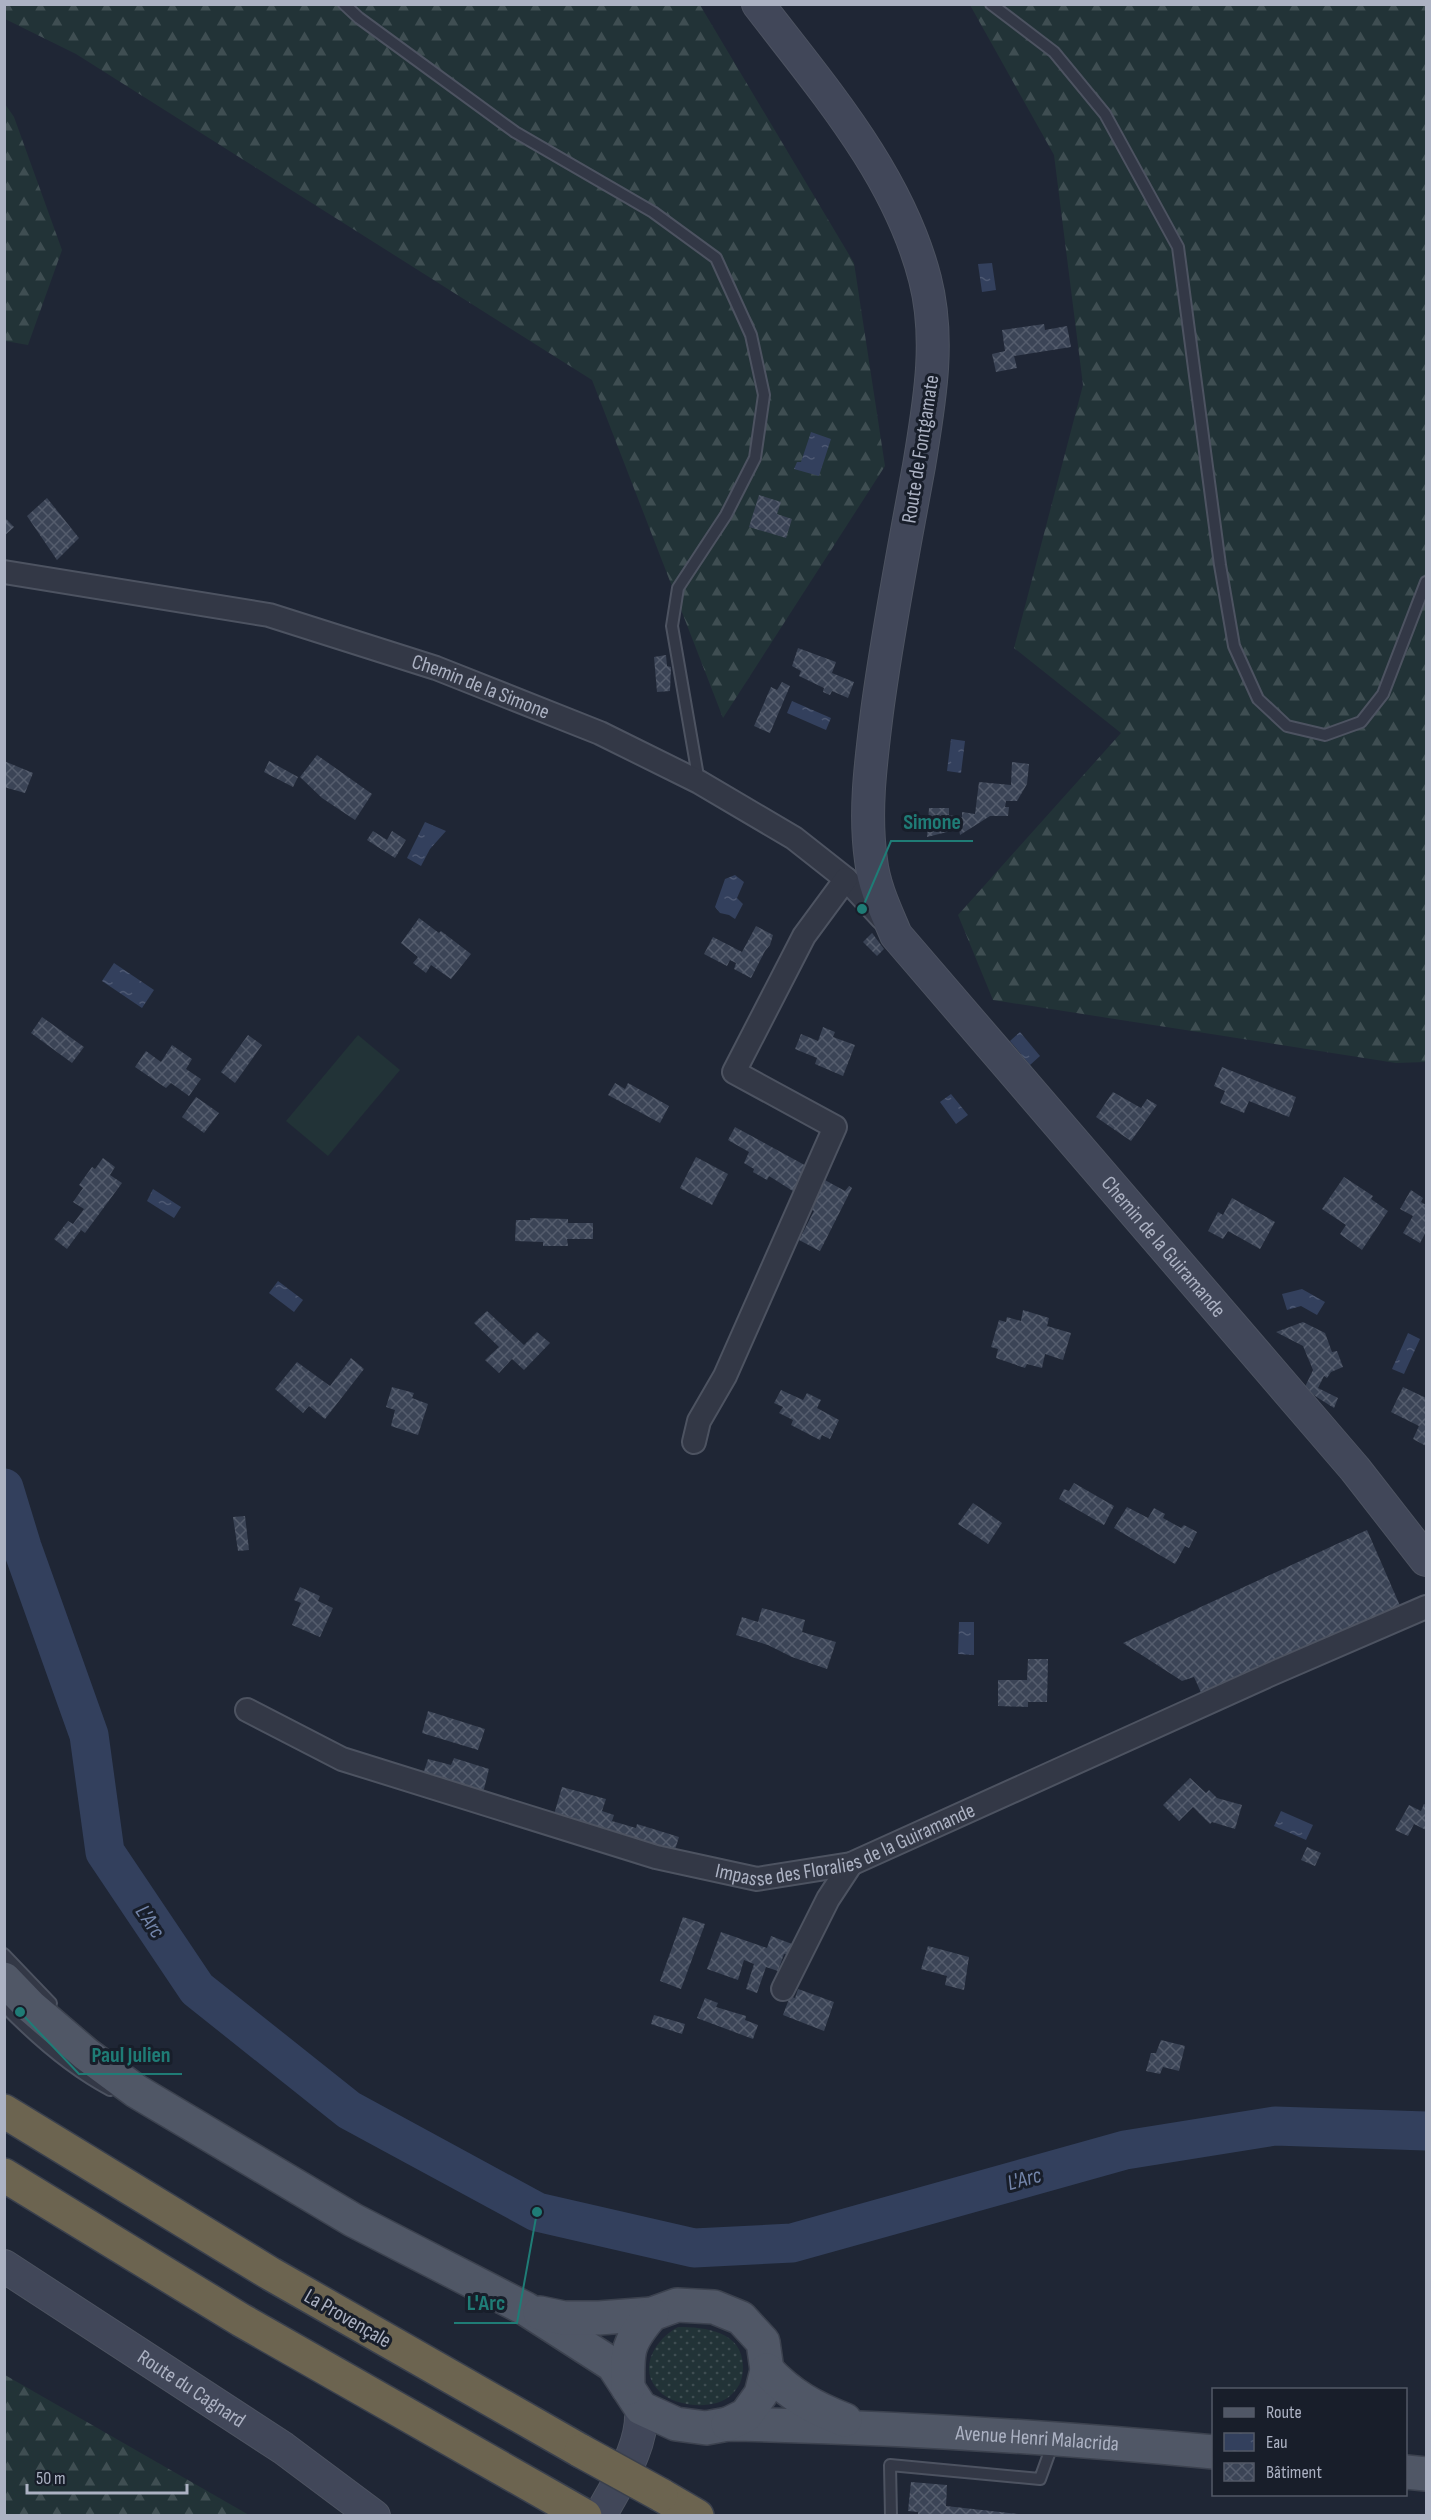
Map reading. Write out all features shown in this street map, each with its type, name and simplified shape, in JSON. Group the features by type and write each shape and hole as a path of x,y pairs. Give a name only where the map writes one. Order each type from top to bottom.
{"highway":[{"name":"La Provençale","path":"4,2111 271,2274 697,2516"},
{"path":"4,2175 241,2320 585,2516"}],"main road":[{"path":"4,1979 30,2006 86,2054 136,2091 353,2220 526,2309 613,2365 634,2398 676,2424 706,2428 728,2424 746,2415 760,2394 767,2370 763,2342 741,2318 714,2307 677,2305 652,2314 564,2318 526,2309"},
{"path":"634,2398 627,2360 634,2336 652,2314"},
{"path":"767,2370 810,2417"},
{"name":"Avenue Henri Malacrida","path":"728,2424 810,2417 862,2427 1055,2438 1212,2452"},
{"path":"1407,2472 1426,2474"}],"street":[{"name":"Route de Fontgamate","path":"758,4 855,133 888,184 910,232 925,280 933,329 932,378 925,428 881,678 868,778 870,860 876,886 896,935"},
{"name":"Chemin de la Simone","path":"4,572 269,615 436,668 600,733 699,782 794,838 846,879 896,935"},
{"path":"694,1442 699,1421 725,1376 835,1127 734,1072 804,936 846,879"},
{"name":"Chemin de la Guiramande","path":"896,935 1348,1460 1426,1560"},
{"name":"Impasse des Floralies de la Guiramande","path":"247,1710 342,1760 656,1857 757,1879 851,1864 1258,1680 1426,1607"},
{"path":"783,1989 828,1899 851,1864"},
{"name":"Route du Cagnard","path":"4,2266 283,2448 374,2516"},
{"path":"600,2516 635,2448 642,2424 634,2398"},
{"path":"635,2448 676,2424"}],"lane":[{"path":"344,4 359,18 514,132 653,212 716,258 751,335 764,395 755,458 726,515 678,588 672,626 699,782"},
{"path":"991,4 1054,52 1105,114 1179,247 1220,566 1234,646 1258,699 1287,726 1325,735 1361,722 1383,694 1426,582"},
{"path":"4,1954 58,2010"},
{"path":"4,2006 82,2075 133,2102 178,2114"},
{"path":"133,2074 178,2114"},
{"path":"891,2516 890,2465 1040,2479 1055,2438"}],"green space":[{"path":"4,5 700,5 854,263 885,466 723,718 592,380 76,54 5,19"},
{"path":"970,5 1426,5 1426,1062 1396,1063 993,1000 958,915 1121,733 1014,648 1083,385 1054,155"},
{"path":"5,104 14,117 62,250 28,345 5,341"},
{"path":"358,1035 400,1070 328,1156 286,1121"},
{"path":"678,2327 710,2330 730,2339 737,2346 743,2367 742,2379 734,2392 724,2400 705,2405 684,2404 666,2396 653,2382 649,2373 652,2355 662,2339"},
{"path":"5,2375 249,2515 5,2515"}],"water":[{"path":"992,263 996,290 982,292 978,264"},
{"path":"811,432 831,439 819,476 794,469 797,462 801,462"},
{"path":"792,701 831,718 826,730 787,713"},
{"path":"951,739 965,741 961,773 947,771"},
{"path":"425,822 446,831 430,849 421,866 407,858"},
{"path":"735,875 744,882 737,898 743,904 735,919 720,913 715,907 725,879"},
{"path":"114,963 154,990 142,1008 102,981"},
{"path":"1020,1032 1040,1056 1030,1065 1010,1041"},
{"path":"951,1094 968,1115 956,1124 940,1102"},
{"path":"153,1189 181,1207 174,1218 147,1201"},
{"path":"278,1281 303,1300 294,1312 269,1293"},
{"path":"1302,1289 1325,1302 1317,1315 1301,1306 1287,1310 1282,1294"},
{"path":"1408,1333 1420,1339 1404,1374 1392,1369"},
{"path":"959,1622 974,1622 974,1655 958,1654"},
{"path":"1281,1811 1313,1825 1306,1840 1274,1826"}],"building":[{"path":"1044,324 1045,330 1067,326 1071,347 1014,356 1017,368 996,372 992,354 1005,351 1002,330"},
{"path":"759,495 781,502 777,514 792,519 786,538 749,527"},
{"path":"47,498 79,538 57,560 27,516"},
{"path":"4,517 14,527 4,536"},
{"path":"798,648 836,662 832,673 854,682 848,698 832,691 830,695 823,692 824,688 799,676 801,671 792,666"},
{"path":"666,655 667,666 671,667 670,691 657,692 654,657"},
{"path":"782,682 790,686 770,733 754,726 771,687 777,690"},
{"path":"317,755 372,794 355,820 322,798 300,777"},
{"path":"4,761 33,773 25,793 4,787"},
{"path":"269,761 298,777 293,787 264,772"},
{"path":"1012,762 1029,764 1027,784 1017,801 1006,801 1005,807 1009,807 1008,816 990,816 960,835 959,829 927,837 929,808 949,808 949,815 962,817 962,812 975,814 979,782 1011,785"},
{"path":"373,831 387,840 392,831 406,840 395,858 367,840"},
{"path":"419,918 439,933 441,931 471,954 451,979 431,965 426,973 413,963 418,957 401,943"},
{"path":"756,926 773,935 770,945 751,978 734,969 736,963 730,960 727,966 704,954 713,937 742,952"},
{"path":"872,933 884,949 877,956 863,942"},
{"path":"42,1017 84,1047 72,1063 31,1033"},
{"path":"823,1027 835,1032 833,1037 855,1045 843,1076 815,1064 817,1058 795,1049 801,1034 818,1041"},
{"path":"248,1035 262,1045 235,1083 221,1072"},
{"path":"172,1045 192,1059 186,1069 201,1079 189,1096 171,1083 166,1088 135,1067 146,1051 161,1062"},
{"path":"1222,1067 1296,1097 1289,1117 1249,1101 1244,1113 1220,1103 1225,1091 1214,1086"},
{"path":"615,1083 625,1089 628,1083 669,1106 660,1123 608,1095"},
{"path":"1113,1092 1141,1108 1147,1099 1157,1105 1131,1141 1096,1117"},
{"path":"196,1097 219,1113 204,1133 182,1117"},
{"path":"735,1127 810,1168 796,1193 769,1176 767,1180 753,1172 754,1169 744,1163 749,1152 728,1140"},
{"path":"696,1157 728,1174 712,1205 680,1188"},
{"path":"103,1158 115,1167 110,1175 122,1183 85,1233 81,1230 67,1249 54,1239 68,1221 73,1224 84,1209 73,1202 83,1188 79,1185 92,1167 95,1169"},
{"path":"1344,1177 1373,1196 1371,1199 1388,1211 1362,1250 1340,1234 1346,1225 1322,1209"},
{"path":"823,1179 845,1191 849,1186 852,1188 820,1251 799,1240 814,1211 808,1208"},
{"path":"1411,1190 1423,1198 1421,1202 1426,1205 1426,1232 1420,1243 1403,1233 1413,1216 1400,1209"},
{"path":"1232,1198 1275,1222 1260,1249 1228,1231 1223,1239 1208,1231 1218,1212 1223,1215"},
{"path":"530,1218 568,1219 568,1223 593,1223 593,1239 567,1239 568,1246 543,1246 543,1242 515,1241 516,1220 530,1220"},
{"path":"1023,1310 1049,1318 1047,1326 1071,1333 1063,1360 1045,1354 1042,1368 1027,1364 1025,1368 996,1358 998,1349 991,1347 999,1320 1006,1322 1007,1317 1021,1321"},
{"path":"487,1311 524,1345 537,1332 550,1343 524,1370 512,1359 499,1373 485,1360 499,1347 474,1323"},
{"path":"1303,1322 1325,1333 1332,1352 1337,1351 1343,1367 1331,1372 1327,1378 1324,1376 1318,1388 1338,1398 1334,1408 1304,1389 1313,1370 1303,1346 1276,1332"},
{"path":"351,1358 364,1369 325,1419 309,1406 303,1413 275,1389 297,1362 330,1386"},
{"path":"392,1387 414,1393 412,1398 428,1404 418,1435 391,1426 395,1410 386,1407"},
{"path":"1403,1387 1426,1398 1426,1446 1413,1439 1419,1426 1391,1412"},
{"path":"781,1390 803,1400 807,1393 821,1400 817,1408 839,1420 830,1439 822,1435 820,1440 791,1425 793,1420 779,1413 783,1407 774,1403"},
{"path":"1074,1483 1114,1506 1104,1525 1059,1499 1064,1489 1069,1491"},
{"path":"973,1503 1002,1523 988,1544 958,1524"},
{"path":"1127,1507 1148,1518 1154,1508 1165,1514 1163,1518 1181,1528 1184,1525 1197,1532 1189,1548 1185,1546 1175,1564 1114,1528"},
{"path":"245,1516 249,1550 238,1551 233,1517"},
{"path":"1367,1530 1401,1608 1203,1697 1194,1677 1182,1681 1123,1643"},
{"path":"300,1587 320,1596 318,1601 333,1608 320,1637 292,1625 301,1603 294,1600"},
{"path":"762,1608 805,1620 802,1632 836,1642 827,1669 792,1657 768,1645 736,1635 742,1617 758,1622"},
{"path":"1028,1659 1048,1659 1047,1702 1028,1702 1028,1707 998,1706 998,1680 1027,1680"},
{"path":"428,1711 485,1729 478,1750 422,1733"},
{"path":"454,1758 489,1769 483,1793 422,1777 428,1759 451,1765"},
{"path":"1190,1778 1206,1793 1209,1790 1217,1798 1242,1805 1235,1829 1212,1822 1210,1824 1193,1807 1179,1821 1163,1805"},
{"path":"562,1787 606,1799 602,1811 614,1815 612,1821 636,1828 637,1824 679,1837 673,1856 553,1818"},
{"path":"1424,1804 1426,1806 1426,1830 1414,1824 1408,1836 1395,1830 1409,1805 1421,1811"},
{"path":"1307,1847 1321,1853 1315,1866 1301,1860"},
{"path":"683,1917 705,1924 681,1989 660,1981"},
{"path":"721,1932 767,1948 771,1936 792,1944 789,1955 784,1954 778,1971 766,1967 757,1993 746,1989 754,1964 744,1960 738,1980 707,1969"},
{"path":"928,1946 969,1957 964,1990 945,1985 947,1976 921,1969"},
{"path":"798,1989 834,2002 824,2031 783,2015 790,1996 795,1998"},
{"path":"705,1998 718,2003 716,2007 746,2016 745,2020 758,2025 753,2039 697,2018"},
{"path":"654,2015 685,2024 682,2034 651,2024"},
{"path":"1161,2040 1185,2046 1179,2071 1163,2067 1160,2074 1146,2071 1151,2053 1156,2053"},
{"path":"911,2482 947,2485 946,2506 1036,2516 918,2516 918,2512 908,2511"}],"waterway":[{"name":"L'Arc","path":"4,1488 22,1547 89,1735 105,1852 197,1989 349,2110 537,2212 694,2248 792,2243 1125,2150 1275,2126 1426,2131"}],"place":[{"name":"Simone","path":"862,909"},
{"name":"Paul Julien","path":"20,2012"},
{"name":"L'Arc","path":"537,2212"}]}
